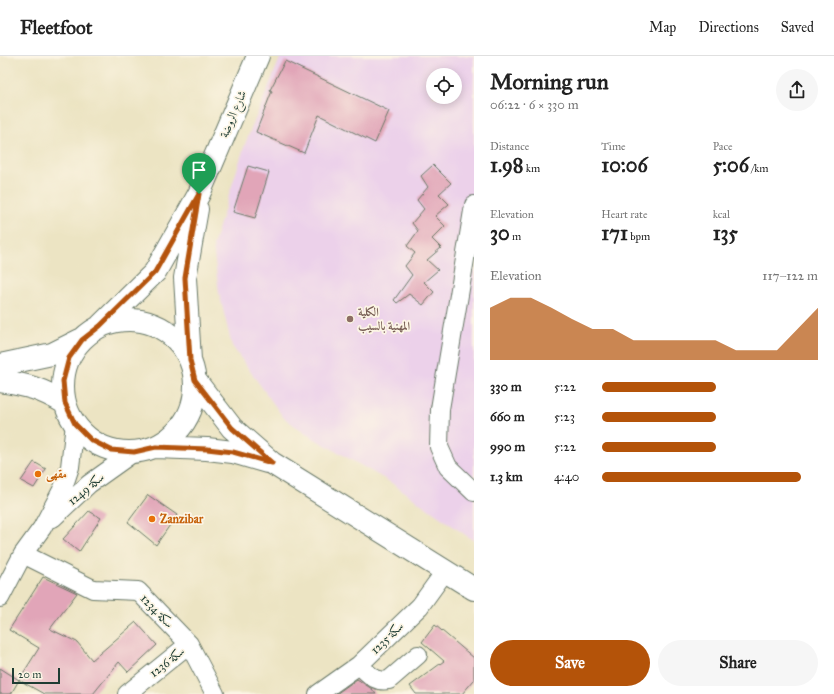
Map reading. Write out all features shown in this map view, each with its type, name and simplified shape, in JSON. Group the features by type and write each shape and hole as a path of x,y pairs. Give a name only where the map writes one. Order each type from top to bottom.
{"main road":[{"name":"شارع الروضة","path":"100,326 155,272 199,194 258,56"},
{"name":"شارع الروضة","path":"193,370 185,278 199,194"},
{"path":"0,365 52,354 82,340 100,326 122,320 144,321 164,329 180,342 193,370 232,428 272,463 446,570 474,589"},
{"path":"82,340 69,358 63,381 65,403 75,424 97,444 111,450 134,452 156,447 207,449 233,452 272,463"},
{"path":"156,447 173,436 186,420 194,400 193,370"},
{"path":"0,381 26,384 47,392 65,403"}],"street":[{"path":"474,205 440,409 439,447 448,467 474,492"},
{"name":"سكة 1249","path":"0,598 23,554 42,528 63,488 70,467 75,424"},
{"name":"سكة 1249","path":"42,528 89,484 134,452"},
{"name":"سكة 1234","path":"23,554 93,589 138,591 189,644 215,694"},
{"name":"سكة 1235","path":"318,694 359,665 420,606 446,570"},
{"name":"سكة 1236","path":"127,694 189,644"},
{"path":"359,665 380,688 418,655"}],"shaded area":[{"name":"الكلية المهنية بالسيب","path":"281,56 474,56 474,541 390,482 306,434 283,417 232,346 219,293 213,246 245,144"}],"building":[{"path":"285,61 389,111 375,143 319,115 304,153 256,132 272,91 270,90"},
{"path":"433,165 451,183 439,194 449,204 435,216 445,226 432,239 441,248 427,260 438,270 424,282 434,292 423,305 409,294 397,303 394,300 412,275 405,266 415,253 407,246 418,231 412,223 424,209 417,200 428,187 421,176"},
{"path":"248,166 269,172 255,218 233,212"},
{"path":"34,462 46,469 34,488 21,481"},
{"name":"Zanzibar","path":"148,495 177,515 156,545 128,522"},
{"path":"89,511 101,518 79,552 63,539"},
{"path":"43,577 77,593 50,629 77,642 92,660 136,622 157,645 128,672 119,662 93,694 44,694 19,680 39,648 9,630"},
{"path":"435,625 474,658 474,680 462,694 416,694 410,686 444,661 422,642"},
{"path":"0,668 19,680 11,694 0,694"},
{"path":"357,679 372,689 376,694 336,694"}],"place":[{"name":"الكلية المهنية بالسيب","path":"350,319"},
{"name":"مقهى","path":"38,474"},
{"name":"Zanzibar","path":"152,519"}],"route":[{"path":"199,194 185,278 190,360 195,380 232,428 272,463 233,452 207,449 156,447 134,452 111,450 91,440 75,424 65,403 63,381 69,358 82,340 100,326 155,272 199,194"}]}
